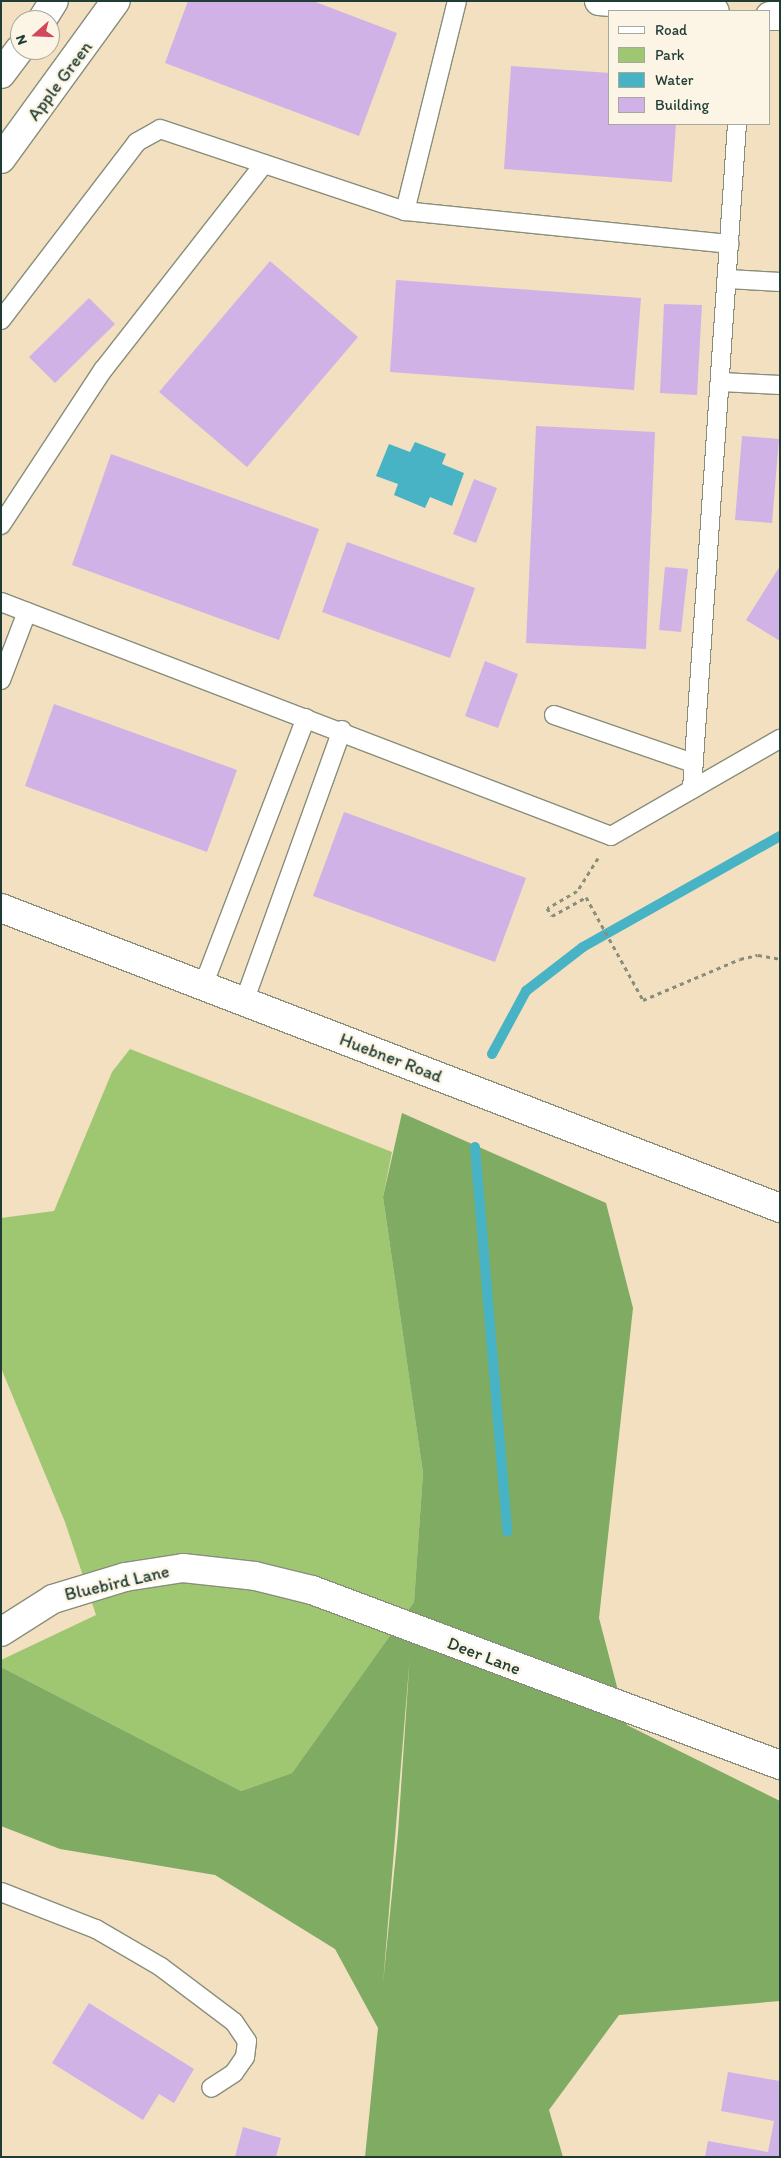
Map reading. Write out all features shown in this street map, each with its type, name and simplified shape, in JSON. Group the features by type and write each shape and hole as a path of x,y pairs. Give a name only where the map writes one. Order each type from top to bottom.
{"street":[{"name":"Apple Green","path":"1,159 116,1"},
{"path":"599,1 703,10"},
{"path":"1,74 12,60"},
{"name":"Huebner Road","path":"1,908 780,1208"},
{"name":"Bluebird Lane","path":"1,1632 52,1599 125,1577 183,1568"},
{"name":"Deer Lane","path":"183,1568 255,1576 312,1590 780,1765"}],"lane":[{"path":"405,211 457,1"},
{"path":"692,789 737,125"},
{"path":"1,320 137,142 160,129 405,211 730,244"},
{"path":"1,525 103,370 264,164"},
{"path":"728,279 780,282"},
{"path":"721,382 780,385"},
{"path":"1,602 342,730 611,836 780,739"},
{"path":"1,680 27,612"},
{"path":"554,715 693,763"},
{"path":"203,986 306,718"},
{"path":"244,1002 342,730"},
{"path":"1,1892 96,1929 161,1967 234,2022 247,2041 245,2057 234,2073 211,2088"}],"path":[{"path":"611,836 577,891 547,908 552,916 586,897 642,1000 740,959 758,955 780,959"}],"green space":[{"path":"130,1049 392,1152 383,1197 423,1473 414,1602 292,1773 241,1791 1,1667 1,1660 96,1615 65,1522 1,1368 1,1218 54,1211 112,1072"},
{"path":"402,1113 606,1203 633,1308 599,1618 627,1725 780,1801 780,2001 619,2015 549,2110 563,2157 365,2157 378,2028 335,1949 215,1875 60,1849 1,1826 1,1667 241,1791 292,1773 414,1602 423,1473 383,1197","holes":["410,1659 398,1833 383,1984"]}],"water":[{"path":"415,442 446,454 442,464 464,473 452,506 430,497 425,508 394,495 398,484 376,476 389,444 410,452"}],"building":[{"path":"188,1 313,1 397,33 359,136 165,63"},
{"path":"511,66 608,73 608,125 676,125 672,182 504,169"},
{"path":"270,261 358,337 247,467 159,392"},
{"path":"396,280 641,298 634,390 390,372"},
{"path":"89,298 115,324 55,383 29,357"},
{"path":"664,304 702,305 697,395 660,393"},
{"path":"536,426 655,432 646,649 526,643"},
{"path":"742,436 779,439 772,523 735,520"},
{"path":"111,454 319,529 279,640 72,565"},
{"path":"474,479 497,488 476,543 453,534"},
{"path":"347,542 475,588 450,658 322,612"},
{"path":"780,566 780,641 746,620"},
{"path":"665,567 688,569 681,632 659,630"},
{"path":"485,661 518,674 498,728 465,716"},
{"path":"54,704 237,770 207,852 25,786"},
{"path":"344,812 526,878 495,962 313,896"},
{"path":"89,2003 194,2069 174,2103 159,2094 143,2120 52,2063"},
{"path":"728,2072 780,2081 780,2157 705,2157 708,2141 768,2152 774,2121 721,2111"},
{"path":"243,2127 281,2138 276,2157 235,2157"}],"waterway":[{"path":"492,1054 526,991 583,947 780,836"},
{"path":"475,1147 507,1532"}]}
